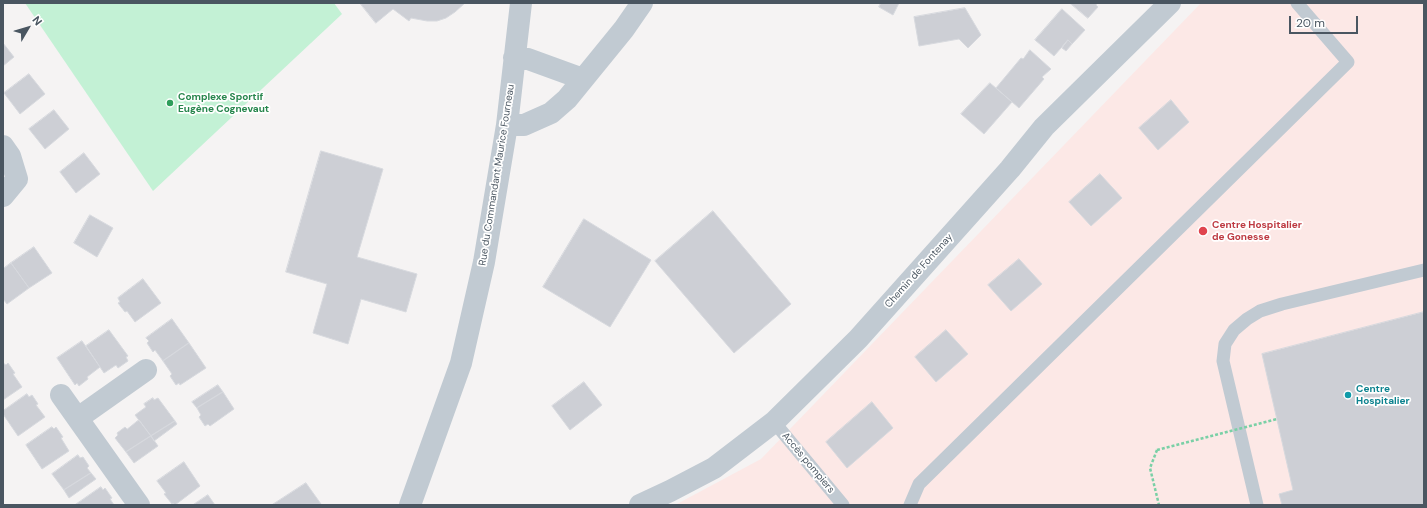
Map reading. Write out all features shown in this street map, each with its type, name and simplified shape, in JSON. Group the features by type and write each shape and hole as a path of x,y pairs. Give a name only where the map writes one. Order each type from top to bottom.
{"street":[{"name":"Rue du Commandant Maurice Fourneau","path":"410,505 461,362 484,262 507,124 521,3"},
{"path":"507,124 524,125 551,113 567,99 624,29 642,3"},
{"name":"Chemin de Fontenay","path":"640,505 714,468 774,422 863,334 995,186 1044,127 1170,3"},
{"path":"514,58 528,59 583,79"},
{"path":"3,146 10,156 18,179 3,196"},
{"path":"78,418 146,370"},
{"path":"62,395 139,505"}],"lane":[{"path":"910,505 919,484 1348,62 1297,3"},
{"path":"1257,505 1223,361 1225,344 1234,330 1247,319 1260,311 1282,304 1424,270"},
{"name":"Accès pompiers","path":"774,422 843,505"}],"path":[{"path":"1159,505 1150,468 1157,450 1277,419"}],"shaded area":[{"name":"Centre Hospitalier de Gonesse","path":"1201,3 1424,3 1424,505 675,505 761,459"}],"green space":[{"name":"Complexe Sportif Eugène Cognevaut","path":"25,3 334,3 342,14 153,191"}],"building":[{"path":"360,3 465,3 446,18 437,21 411,18 409,21 393,9 376,23"},
{"path":"881,3 899,3 893,15 879,7"},
{"path":"1070,3 1097,3 1096,5 1098,7 1088,18"},
{"path":"965,8 981,35 968,48 959,39 919,46 914,17"},
{"path":"1062,9 1085,30 1072,44 1068,40 1054,56 1035,40"},
{"path":"1068,40 1072,44 1066,51 1062,48"},
{"path":"3,43 14,57 3,66"},
{"path":"1030,50 1051,69 1042,77 1044,79 1019,108 996,88 1021,58 1023,59"},
{"path":"29,74 45,94 20,114 4,93"},
{"path":"990,83 1012,102 984,134 961,114"},
{"path":"1171,100 1189,122 1158,150 1139,128"},
{"path":"54,110 69,129 45,149 29,129"},
{"path":"321,151 383,169 357,257 417,274 406,312 361,299 348,344 313,333 327,284 286,272"},
{"path":"84,153 100,174 76,193 60,172"},
{"path":"1100,174 1122,198 1091,226 1069,202"},
{"path":"713,211 791,304 734,353 655,261"},
{"path":"90,215 113,228 97,257 74,243"},
{"path":"584,219 651,260 610,327 543,287"},
{"path":"34,247 52,273 29,288 11,263"},
{"path":"1019,259 1042,284 1011,311 988,285"},
{"path":"11,263 29,288 7,304 3,299 3,269"},
{"path":"143,279 161,303 135,322 127,311 125,312 118,303 120,302 118,298"},
{"name":"Centre Hospitalier","path":"1424,312 1424,505 1282,505 1279,494 1293,490 1262,354"},
{"path":"172,319 189,343 163,361 155,350 153,352 147,343 149,341 146,338"},
{"path":"109,330 128,356 126,357 128,361 118,368 116,365 104,373 86,346"},
{"path":"946,330 968,354 936,382 915,357"},
{"path":"82,341 100,367 87,377 88,379 79,386 77,383 75,385 57,358"},
{"path":"189,343 206,368 180,385 179,383 176,385 170,376 172,374 163,361"},
{"path":"3,363 6,365 8,363 15,373 13,374 22,387 3,400"},
{"path":"584,382 602,405 570,430 552,406"},
{"path":"218,385 223,392 197,408 192,402"},
{"path":"223,392 234,409 210,426 208,424 205,426 199,417 201,415 197,408"},
{"path":"27,394 29,397 32,395 38,404 36,405 45,417 18,436 3,414 3,411"},
{"path":"153,398 154,400 158,398 175,421 151,436 135,415 146,407 144,404"},
{"path":"872,402 893,428 847,468 826,442"},
{"path":"139,420 151,436 126,452 115,438 118,435 117,433 125,427 127,429"},
{"path":"175,421 177,424 154,441 151,436"},
{"path":"52,427 54,429 56,427 63,437 61,438 69,451 42,469 26,445"},
{"path":"151,436 158,446 134,463 126,452"},
{"path":"78,455 80,458 83,457 89,466 87,468 91,473 64,490 52,474"},
{"path":"184,462 200,486 175,505 173,503 172,504 164,494 166,493 157,481"},
{"path":"91,473 96,479 69,498 64,490"},
{"path":"306,483 321,504 272,505"},
{"path":"101,487 103,490 105,488 112,498 110,499 114,505 75,505"},
{"path":"208,495 215,505 193,505"}],"place":[{"name":"Complexe Sportif Eugène Cognevaut","path":"170,103"},
{"name":"Centre Hospitalier de Gonesse","path":"1203,231"},
{"name":"Centre Hospitalier","path":"1348,395"}]}
